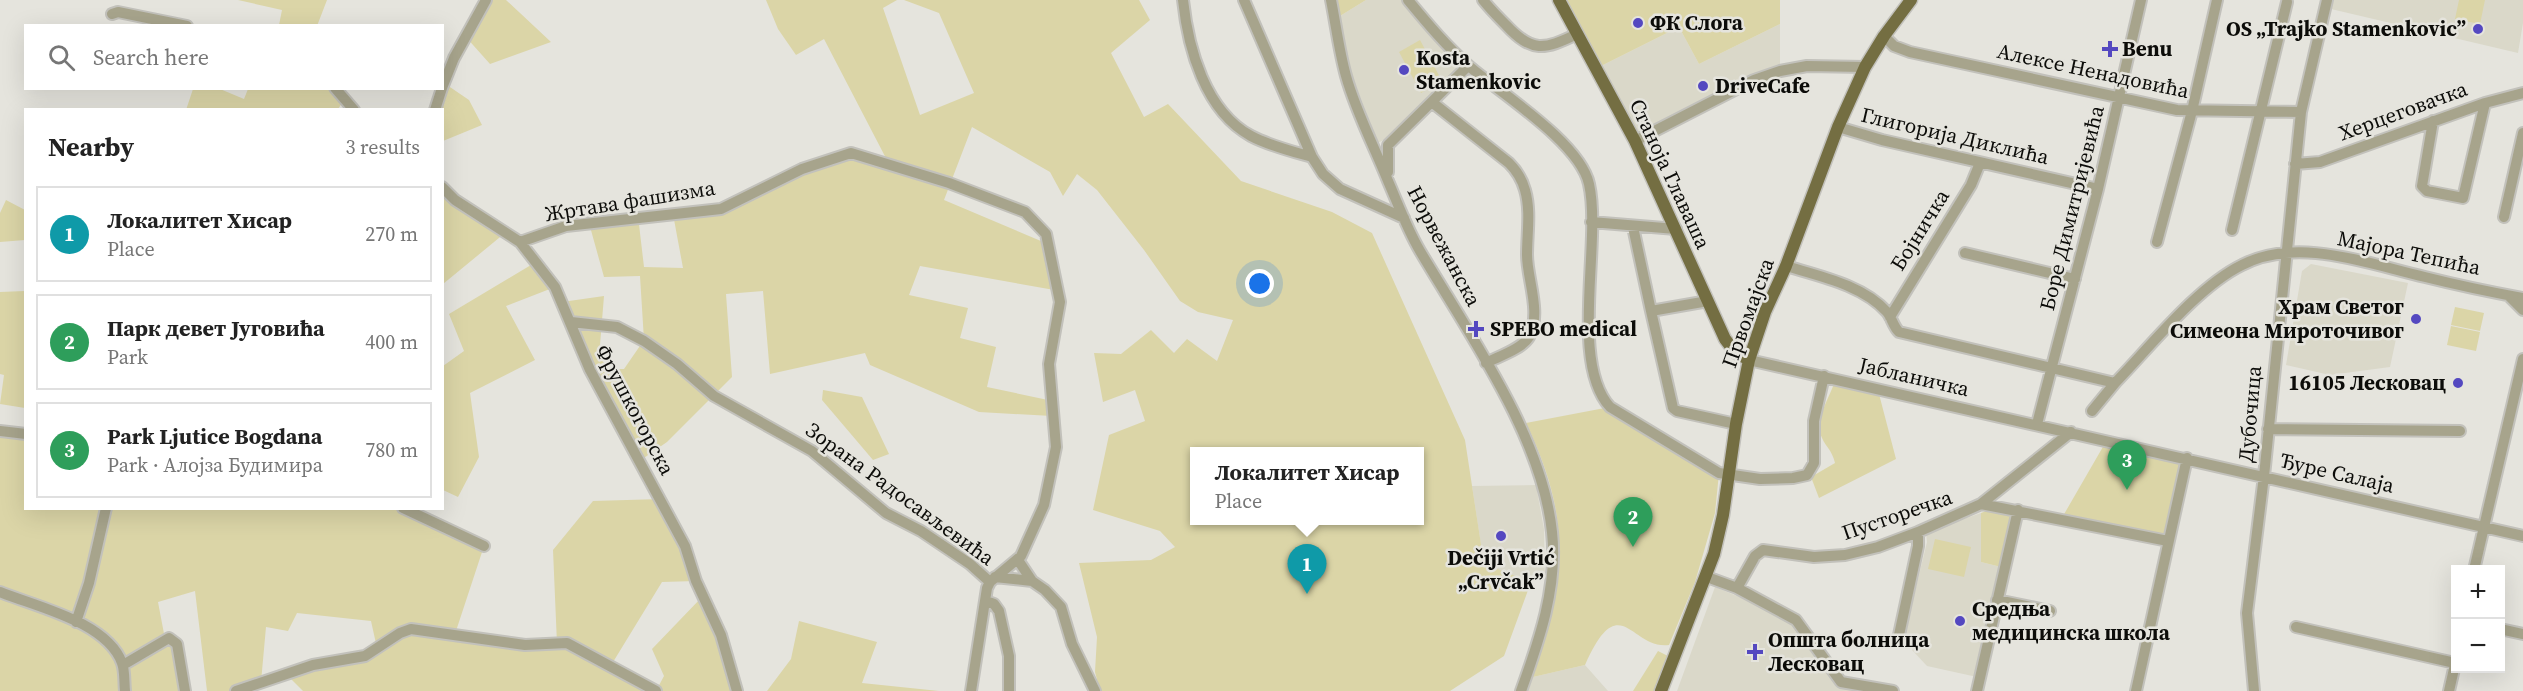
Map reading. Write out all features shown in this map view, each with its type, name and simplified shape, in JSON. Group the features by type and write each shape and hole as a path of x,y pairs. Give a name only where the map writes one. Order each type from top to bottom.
{"main road":[{"name":"Станоја Главаша","path":"1559,0 1635,141 1728,345 1740,357 1749,360"},
{"name":"Првомајска","path":"1663,690 1707,577 1723,514 1736,424 1749,360 1765,312 1786,266 1838,128 1865,67 1884,36 1911,0"}],"street":[{"path":"444,83 454,58 486,0"},
{"path":"1183,0 1194,57 1205,83 1226,115 1250,136 1312,157"},
{"path":"1244,0 1312,157 1323,174 1340,189 1404,218"},
{"name":"Норвежанска","path":"1331,0 1346,76 1404,218 1419,249 1515,417 1537,467 1548,504 1553,548 1546,608 1521,691"},
{"path":"1408,0 1468,66 1559,139 1577,158 1589,183 1590,337 1593,377 1599,395 1610,407 1712,470 1728,476 1760,479 1793,478 1807,475 1814,463 1815,421 1824,376"},
{"path":"1483,0 1515,35 1530,45 1547,46 1577,34"},
{"name":"Боре Димитријевића","path":"2037,424 2098,189 2141,0"},
{"path":"2157,242 2192,111 2217,0"},
{"name":"Дубочица","path":"2254,691 2247,613 2264,476 2301,112 2327,0"},
{"path":"2232,230 2287,2"},
{"path":"112,14 118,12 177,24"},
{"name":"Алексе Ненадовића","path":"1884,36 1894,46 1910,52 2119,98 2192,111 2301,112"},
{"path":"1388,180 1388,145 1468,66"},
{"path":"1635,141 1754,80 1780,71 1807,66 1865,67"},
{"path":"336,90 352,108"},
{"path":"436,108 441,90"},
{"name":"Херцеговачка","path":"2295,164 2320,162 2485,103 2523,93"},
{"path":"1433,103 1509,163 1517,171 1525,191 1528,221 1527,263 1533,309 1531,329 1526,340 1485,363"},
{"path":"2433,121 2422,186 2427,191 2463,198 2485,103"},
{"name":"Глигорија Диклића","path":"1838,128 2098,189"},
{"path":"2504,217 2523,133"},
{"name":"Жртава фашизма","path":"520,242 566,226 721,209 802,170 851,153 949,183 1025,212 1046,234 1060,302 1048,364 1056,447 1044,505 1018,560 992,580"},
{"name":"Бојничка","path":"1890,317 1971,185 1980,163"},
{"name":"Фрушкогорска","path":"444,189 455,200 520,242 555,287 584,356 630,449 681,538 702,597 721,635 737,691"},
{"path":"1591,222 1676,229"},
{"path":"1633,227 1673,408 1677,411 1736,424"},
{"path":"1965,253 2075,279"},
{"path":"2092,411 2115,383 2214,283 2242,264 2286,254"},
{"name":"Мајора Тепића","path":"2286,254 2332,255 2523,298"},
{"path":"1786,266 1846,286 1877,304 1890,317 1899,332 2115,383"},
{"path":"2523,292 2509,296 2523,310"},
{"path":"1651,311 1708,301"},
{"name":"Зорана Радосављевића","path":"571,322 617,327 644,340 677,364 714,396 812,451 886,513 921,531 992,580"},
{"path":"2475,565 2523,359"},
{"name":"Јабланичка","path":"1749,360 2071,432"},
{"path":"2268,429 2460,431"},
{"path":"0,431 24,434"},
{"name":"Ђуре Салаја","path":"2071,432 2523,536"},
{"name":"Пусторечка","path":"1737,588 1755,556 1763,550 1814,557 1845,555 1918,532 1981,504 2071,432"},
{"path":"2136,691 2187,458"},
{"name":"Пусторечка","path":"1981,504 2168,541"},
{"path":"76,622 89,583 106,510"},
{"path":"407,510 484,546"},
{"path":"1977,691 2018,510"},
{"path":"1899,635 1918,546 1918,532"},
{"path":"1018,560 1032,581 1045,590 1061,607 1072,644 1095,691"},
{"path":"1707,577 1737,588 1796,620 1839,680 1893,691"},
{"path":"971,691 986,601 992,580 1032,581"},
{"path":"0,592 97,632 116,651 123,665 125,691"},
{"path":"1997,600 2050,611"},
{"path":"986,601 994,604 999,611 1009,656 1009,691"},
{"path":"2296,627 2451,660"},
{"path":"236,691 313,664 365,656 400,633 411,629 525,645 567,643 656,691"},
{"path":"2505,630 2523,634"},
{"path":"123,665 169,638 177,644 185,691"},
{"path":"2449,691 2453,673"}],"shaded area":[{"path":"238,0 327,0 318,24 279,24 282,10"},
{"path":"486,0 506,0 551,42 490,64 465,36"},
{"path":"766,0 897,0 883,8 920,115 974,93 939,13 904,0 1139,0 1150,20 1111,53 1144,117 1168,104 1241,181 1332,212 1372,233 1465,440 1484,564 1531,582 1504,656 1450,691 1100,691 1095,672 1097,637 1079,563 1151,560 1175,547 1160,531 1093,510 1109,435 1145,421 1135,390 1103,402 1094,353 1121,354 1151,330 1174,353 1187,339 1217,361 1233,320 1198,312 1180,301 1097,190 1077,174 1063,196 1050,172 972,127 944,200 1048,244 1061,278 1060,291 920,266 909,295 968,308 960,338 996,347 987,387 1048,400 1052,416 979,412 870,365 865,353 770,374 763,291 726,294 732,377 667,442 638,462 562,302 604,296 599,357 611,369 624,369 644,340 640,276 604,277 589,223 638,216 644,267 683,268 673,214 721,209 851,153 889,164 824,39 796,55 778,29"},
{"path":"1337,0 1366,0 1340,16"},
{"name":"Kosta Stamenkovic","path":"1366,0 1404,0 1460,67 1394,134 1378,143 1351,73 1340,16"},
{"path":"1559,0 1780,0 1780,24 1699,64 1679,27 1597,68"},
{"name":"OS „Trajko Stamenkovic”","path":"2334,0 2523,0 2523,23 2518,53 2331,9"},
{"path":"2459,0 2485,0 2480,24 2455,19"},
{"path":"1780,24 1780,71 1635,141 1597,68 1679,27 1699,64"},
{"path":"1420,40 1442,81 1421,93 1399,52"},
{"path":"444,83 469,100 482,125 444,141 444,108 437,108 442,90 444,90"},
{"path":"193,90 222,90 244,99 248,90 336,90 345,99 339,108 187,108"},
{"path":"444,188 505,233 444,283"},
{"path":"6,200 24,209 24,240 0,242 0,213"},
{"path":"536,262 555,287 506,306 535,360 470,393 479,457 458,497 444,490 444,365 464,351 449,314"},
{"path":"2311,264 2408,283 2390,367 2330,375 2286,365 2302,271"},
{"path":"24,291 24,408 0,404 4,375 0,374 0,292"},
{"path":"2455,307 2484,313 2480,331 2451,325"},
{"path":"2451,326 2480,332 2476,351 2447,345"},
{"path":"1834,384 1879,394 1896,459 1819,498 1811,477 1835,463 1820,431 1823,411"},
{"path":"823,390 862,397 889,454 873,460 822,400"},
{"path":"1610,407 1719,473 1715,513 1695,582 1669,645 1656,644 1626,627 1617,625 1608,629 1597,642 1585,665 1533,677 1552,608 1559,549 1557,520 1551,490 1541,458 1526,423"},
{"path":"0,431 24,434 24,510 410,510 484,546 455,634 557,644 553,550 593,501 661,499 696,581 662,582 610,667 656,691 303,691 286,674 377,648 371,621 297,613 288,631 266,627 261,682 236,691 207,691 195,591 158,602 165,639 175,641 185,691 0,691"},
{"path":"2104,445 2182,464 2166,537 2063,516"},
{"path":"1536,485 1544,529 1545,579 1531,582 1484,565 1472,486"},
{"path":"1991,509 2008,512 2012,518 2001,567 1981,562 1981,513"},
{"path":"1981,513 1981,562 2001,567 1977,677 1927,666 1912,650 1913,639 1904,637 1927,542 1926,532"},
{"path":"1935,539 1971,547 1964,577 1928,569"},
{"name":"Општа болница Лесковац","path":"1715,587 1793,619 1836,676 1872,691 1677,691"},
{"path":"702,597 737,691 656,691 664,676 652,649"},
{"path":"799,621 877,642 862,683 939,691 767,691 791,659"},
{"path":"1658,651 1668,656 1656,691 1633,691"},
{"path":"1585,665 1608,691 1528,691 1533,677"}],"place":[{"name":"ФК Слога","path":"1638,23"},
{"name":"OS „Trajko Stamenkovic”","path":"2478,29"},
{"name":"Benu","path":"2110,49"},
{"name":"Kosta Stamenkovic","path":"1404,70"},
{"name":"DriveCafe","path":"1703,86"},
{"name":"Храм Светог Симеона Мироточивог","path":"2416,319"},
{"name":"SPEBO medical","path":"1476,329"},
{"name":"16105 Лесковац","path":"2458,383"},
{"name":"Park Ljutice Bogdana","path":"2127,490"},
{"name":"Dečiji Vrtić „Crvčak”","path":"1501,536"},
{"name":"Парк девет Југовића","path":"1633,547"},
{"name":"Локалитет Хисар","path":"1307,594"},
{"name":"Средња медицинска школа","path":"1960,621"},
{"name":"Општа болница Лесковац","path":"1755,652"}]}
